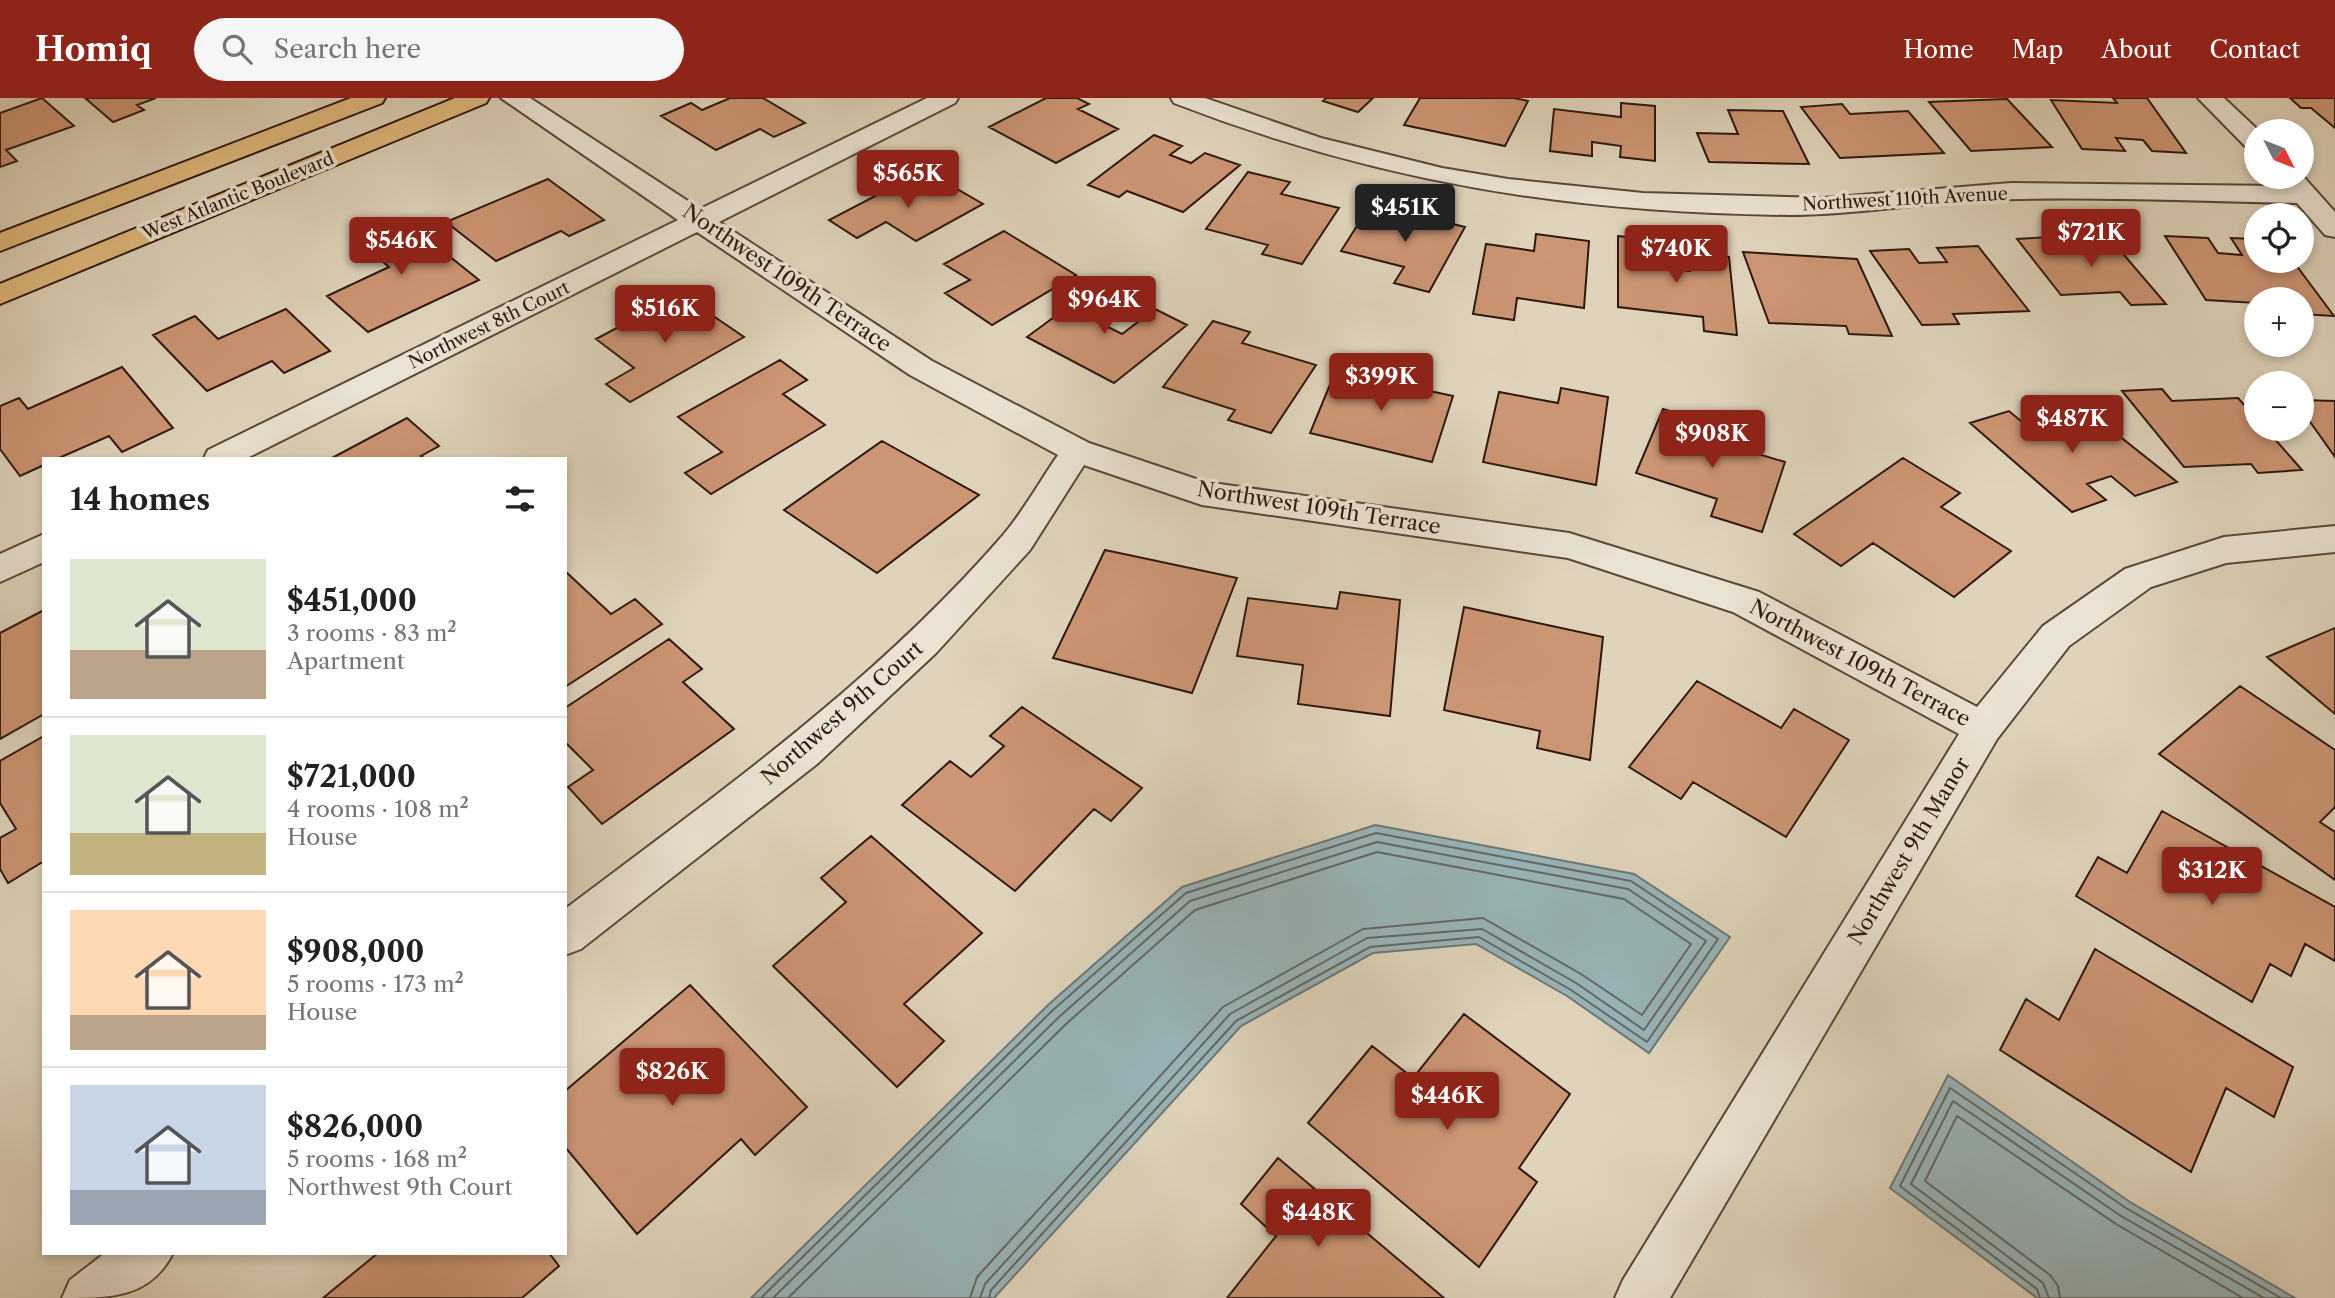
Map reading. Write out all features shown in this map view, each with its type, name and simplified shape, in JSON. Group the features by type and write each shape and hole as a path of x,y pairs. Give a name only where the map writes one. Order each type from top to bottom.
{"main road":[{"name":"West Atlantic Boulevard","path":"0,243 373,98"},
{"name":"West Atlantic Boulevard","path":"0,295 477,98"}],"street":[{"name":"Northwest 109th Terrace","path":"513,98 921,368 1077,452 1202,493 1569,546 1746,602 1983,728"},
{"name":"Northwest 8th Court","path":"222,457 946,98"},
{"name":"Northwest 110th Avenue","path":"1183,98 1259,130 1382,164 1507,188 1634,202 1860,205 1967,193 2244,187"},
{"path":"2210,98 2244,131"},
{"path":"2300,189 2335,229"},
{"name":"Northwest 9th Court","path":"567,933 803,752 923,643 1018,541 1077,452"},
{"name":"Northwest 9th Manor","path":"1641,1298 1983,728 2056,636 2138,578 2224,550 2335,539"},
{"path":"0,569 42,548"},
{"path":"88,1298 144,1255"}],"water":[{"path":"1375,825 1634,874 1730,937 1649,1053 1567,996 1476,944 1373,953 1241,1026 994,1298 751,1298 1048,1005 1182,887"},
{"path":"1948,1075 2130,1202 2295,1298 2037,1298 1890,1188"}],"building":[{"path":"42,98 74,126 6,150 17,161 0,167 0,113"},
{"path":"85,98 156,98 137,105 144,110 113,122"},
{"path":"730,98 763,98 805,123 774,137 760,129 716,150 661,116 691,103 702,110"},
{"path":"1046,98 1077,98 1089,104 1078,109 1118,129 1056,163 989,127"},
{"path":"1326,98 1373,98 1358,112 1323,101"},
{"path":"1420,98 1514,98 1528,101 1505,146 1404,125"},
{"path":"2113,98 2147,98 2186,153 2152,151 2143,140 2116,138 2125,151 2082,149 2051,100 2117,103"},
{"path":"2290,98 2335,98 2335,128 2311,108 2301,108"},
{"path":"2007,99 2052,147 1971,151 1929,102"},
{"path":"1621,103 1655,106 1655,161 1620,157 1621,146 1592,142 1592,156 1550,151 1554,109 1621,117"},
{"path":"1842,104 1850,114 1908,111 1944,153 1840,158 1801,107"},
{"path":"1728,110 1783,111 1809,164 1709,162 1697,133 1738,134"},
{"path":"1154,135 1182,146 1170,155 1191,163 1205,153 1240,165 1183,212 1127,191 1119,197 1088,185"},
{"path":"1248,172 1290,182 1281,194 1339,208 1302,264 1262,254 1268,245 1206,229"},
{"path":"548,179 604,220 569,236 561,231 496,261 446,222"},
{"path":"906,180 925,191 943,181 983,204 916,241 886,222 857,238 829,220"},
{"path":"1371,204 1465,227 1429,292 1394,283 1404,267 1341,251"},
{"path":"403,219 479,280 368,332 327,296 389,267 357,240"},
{"path":"1004,231 1076,275 992,325 945,293 970,280 944,264"},
{"path":"1536,234 1589,241 1584,308 1517,298 1514,320 1473,314 1486,244 1534,251"},
{"path":"2107,235 2166,304 2131,305 2120,292 2061,295 2017,239 2050,237 2063,254 2086,253 2072,237"},
{"path":"1618,236 1661,241 1662,268 1690,271 1689,253 1729,257 1737,335 1704,331 1703,317 1618,307"},
{"path":"2165,236 2208,238 2218,253 2242,255 2231,238 2244,239 2244,273 2302,273 2312,287 2244,287 2244,302 2206,300"},
{"path":"1978,246 2029,311 1953,314 1959,324 1922,325 1870,251 1909,249 1919,263 1947,262 1937,248"},
{"path":"1743,252 1857,259 1892,336 1849,334 1846,326 1769,323"},
{"path":"1095,287 1124,302 1098,322 1122,334 1155,309 1187,325 1114,383 1027,337"},
{"path":"2314,289 2334,316 2314,315"},
{"path":"681,294 744,337 630,402 606,384 634,368 596,339"},
{"path":"286,309 330,351 284,373 272,361 207,391 153,335 195,316 218,339"},
{"path":"1213,321 1250,332 1242,343 1316,365 1271,433 1228,420 1235,410 1163,387"},
{"path":"1341,358 1381,368 1375,379 1453,396 1432,462 1310,433"},
{"path":"780,360 807,380 783,394 825,425 711,494 685,473 722,452 678,417"},
{"path":"122,367 173,428 122,452 109,436 61,457 42,457 42,466 20,476 0,449 0,406 19,398 28,409"},
{"path":"1561,388 1608,397 1596,485 1483,462 1499,392 1558,403"},
{"path":"2162,389 2172,401 2238,398 2244,405 2244,441 2277,441 2302,470 2258,473 2251,464 2184,467 2122,391"},
{"path":"2314,400 2335,401 2335,457 2314,427"},
{"path":"2079,404 2177,482 2135,496 2111,476 2087,484 2106,500 2072,512 1970,423 2009,411 2022,422"},
{"path":"1663,409 1707,422 1701,437 1785,462 1762,532 1711,516 1717,499 1636,473"},
{"path":"407,418 439,446 422,457 334,457"},
{"path":"882,441 979,495 877,573 784,510"},
{"path":"1903,458 1960,493 1941,507 2011,551 1954,597 1873,543 1841,566 1794,534"},
{"path":"1105,550 1237,578 1192,693 1053,658"},
{"path":"567,573 611,614 635,599 662,624 567,686"},
{"path":"1340,592 1400,600 1390,716 1298,704 1303,665 1237,656 1248,598 1337,609"},
{"path":"1464,607 1603,637 1590,760 1537,748 1540,731 1444,710"},
{"path":"42,611 42,715 0,739 0,633"},
{"path":"2335,628 2335,714 2267,657"},
{"path":"669,639 702,669 683,682 734,729 602,824 568,787 593,770 567,744 567,707"},
{"path":"1697,681 1781,728 1794,709 1849,740 1786,837 1693,782 1681,799 1629,767"},
{"path":"2240,686 2335,750 2335,807 2320,822 2335,832 2335,880 2159,754"},
{"path":"1022,707 1142,788 1111,821 1094,809 1015,891 902,805 950,761 971,777 1004,746 990,736"},
{"path":"42,737 42,862 8,883 0,869 0,838 16,829 0,803 0,761"},
{"path":"2162,811 2335,907 2335,961 2305,944 2291,976 2270,964 2252,1002 2076,896 2098,857 2127,873"},
{"path":"871,836 982,933 904,1004 944,1041 897,1087 773,966 846,902 821,878"},
{"path":"2095,949 2293,1067 2274,1117 2226,1088 2191,1172 2000,1050 2026,999 2059,1020"},
{"path":"690,985 807,1107 755,1155 741,1139 637,1234 567,1149 567,1089"},
{"path":"1464,1014 1570,1094 1519,1168 1537,1182 1479,1267 1308,1123 1372,1046 1413,1078"},
{"path":"1278,1158 1444,1298 1227,1298 1276,1236 1241,1204"},
{"path":"376,1255 551,1255 559,1266 522,1298 323,1298"}]}
